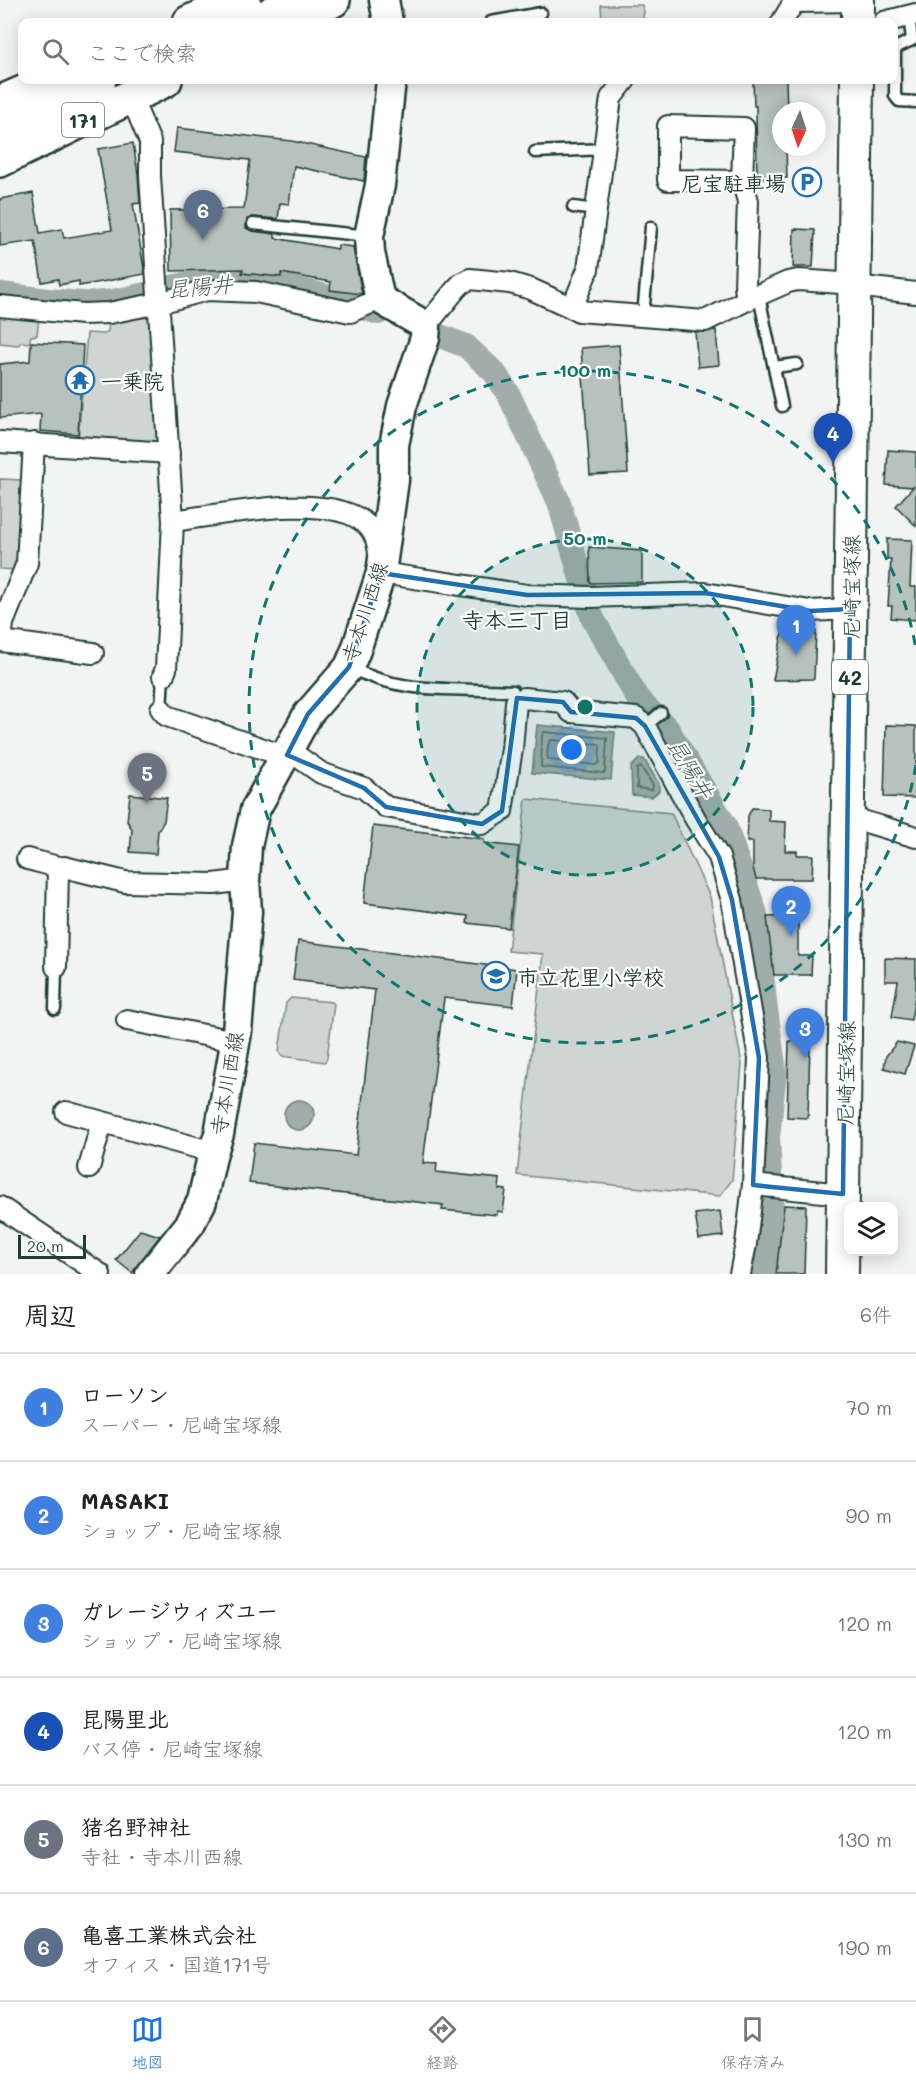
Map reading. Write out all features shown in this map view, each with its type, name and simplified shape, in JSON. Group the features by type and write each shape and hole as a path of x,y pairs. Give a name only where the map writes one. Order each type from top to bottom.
{"highway":[{"path":"178,18 212,0"},
{"path":"195,18 220,0"},
{"path":"199,18 245,0"},
{"path":"214,18 245,0"},
{"path":"265,18 295,0"},
{"path":"299,18 333,0"},
{"path":"0,103 44,84"},
{"name":"171","path":"0,131 91,84"},
{"name":"171","path":"0,160 157,84"}],"main road":[{"path":"384,0 387,18"},
{"path":"858,0 858,18"},
{"path":"391,84 380,185 369,236 370,253 379,294 377,300 426,326"},
{"name":"尼崎宝塚線","path":"842,1274 857,84"},
{"name":"寺本川西線","path":"150,1274 190,1224 202,1201 219,1134 235,1041 247,912 245,880 248,846 255,810 308,714 349,667 381,573 394,480 394,445 402,406 425,338 426,326"}],"street":[{"path":"784,18 794,2 858,0"},
{"path":"898,19 913,15"},
{"path":"572,308 588,269 610,98 622,84"},
{"path":"131,97 150,142 150,176 173,521 166,669 163,676"},
{"path":"742,181 668,180 668,126 744,128 742,181 748,201 745,287 753,298"},
{"path":"426,326 456,289 470,279 489,279 521,286 579,311 705,321 788,282 798,280 916,293"},
{"path":"0,306 82,314 109,313 159,293 207,290 256,292 350,312 377,300"},
{"path":"0,442 169,453"},
{"path":"34,443 27,563 3,623 1,641 93,653"},
{"path":"173,521 298,506 323,507 343,511 367,524 377,539 381,573 527,595 583,597 705,593 810,611 850,609"},
{"path":"161,709 167,717 287,755 297,756 321,773 364,788 386,807 482,824 501,811 512,749 516,702 524,698 563,702 571,712 636,718 645,726 696,820 719,857 732,900 759,1058 746,1244 740,1274"},
{"path":"849,817 916,837"},
{"path":"27,859 125,882 214,884 245,880"},
{"path":"56,968 58,868"},
{"path":"127,1020 235,1041"},
{"path":"66,1112 213,1152"},
{"path":"89,1168 102,1122"},
{"path":"751,1185 843,1194"},
{"path":"0,1207 100,1274"}],"lane":[{"path":"513,18 541,13"},
{"path":"898,47 912,40 913,15"},
{"path":"895,84 895,96 899,101 916,102"},
{"path":"535,152 605,149"},
{"path":"573,207 596,210"},
{"path":"253,224 369,236"},
{"path":"643,316 651,227"},
{"path":"753,298 774,367 782,406"},
{"path":"774,367 797,364"},
{"path":"349,667 371,678 402,686 424,689 513,691 516,702"},
{"path":"161,709 163,676"},
{"path":"645,726 661,712"},
{"path":"55,1009 56,968"}],"highlighted area":[{"path":"381,573 527,595 705,593 810,611 850,609 843,1194 753,1185 759,1058 732,900 719,857 645,726 636,718 571,712 563,702 517,698 502,811 482,824 386,807 364,788 287,755 308,714 349,667"}],"shaded area":[{"path":"601,5 642,5 644,12 643,18 602,18"},
{"path":"0,314 39,318 37,335 31,336 29,343 22,342 18,345 0,343"},
{"path":"150,317 161,443 78,441 87,333 104,334 108,331 109,320"},
{"path":"0,479 22,480 17,570 0,569"},
{"path":"526,799 671,813 710,897 742,1064 732,1180 720,1196 517,1175 543,954 508,951"},
{"path":"291,998 334,1004 325,1062 282,1056 279,1051 286,1003"}],"water":[{"path":"537,725 615,732 611,780 532,773"},
{"path":"639,759 644,759 659,784 659,791 652,797 632,795 631,767"},
{"path":"299,1100 305,1101 313,1109 313,1121 305,1129 299,1130 293,1129 285,1121 284,1115 285,1109 293,1101"}],"building":[{"path":"753,84 786,84 787,102 772,102 772,156 786,156 787,178 757,178 756,106 754,106"},
{"path":"177,128 292,141 366,157 364,181 294,166 289,204 280,203 278,219 253,217 247,219 246,224 246,228 252,231 275,234 275,238 338,249 338,245 353,247 362,294 330,290 331,282 281,273 281,277 242,273 243,269 171,271 170,210 244,209 250,160 174,152"},
{"path":"133,143 140,203 133,204 145,274 79,286 79,281 59,285 58,279 42,282 35,241 0,246 0,199 33,193 40,233 62,229 64,238 112,230 98,149"},
{"path":"794,229 815,230 813,267 793,267"},
{"path":"716,330 719,365 698,367 695,332"},
{"path":"31,342 83,345 78,434 40,431 41,414 0,418 0,364 30,361"},
{"path":"619,345 628,473 590,475 581,348"},
{"path":"888,450 916,452 916,526 896,506 913,487 886,485"},
{"path":"887,539 912,540 910,587 916,587 916,620 891,618 892,606 888,606 891,559 887,559"},
{"path":"589,547 642,551 642,582 590,583"},
{"path":"784,624 811,626 816,631 814,679 773,680"},
{"path":"886,725 916,726 916,798 884,797"},
{"path":"130,794 167,798 164,821 158,831 156,854 130,852 132,829 127,821"},
{"path":"752,808 769,809 769,821 786,822 785,851 797,851 797,855 813,855 812,879 756,879 753,868 753,842 747,842 748,816"},
{"path":"373,826 484,839 484,843 519,847 509,928 467,923 468,916 364,903"},
{"path":"798,916 798,956 812,956 811,975 774,975 767,917"},
{"path":"298,941 517,969 513,1006 444,998 423,1163 437,1164 436,1172 500,1179 499,1189 506,1190 503,1212 497,1211 497,1215 442,1210 443,1205 249,1183 254,1143 356,1155 375,990 293,980"},
{"path":"885,958 916,959 916,992 911,1020 892,1017 898,981 885,981"},
{"path":"789,1041 810,1041 808,1118 787,1117"},
{"path":"897,1042 914,1046 905,1074 884,1068 886,1056"},
{"path":"784,1205 806,1206 804,1274 776,1274"},
{"path":"720,1211 723,1236 699,1239 695,1214"},
{"path":"140,1230 160,1236 132,1273 116,1260"}],"waterway":[{"name":"昆陽井","path":"0,294 91,303 118,300 199,281 242,280 290,287 337,299 378,313"},
{"name":"昆陽井","path":"432,333 466,346 494,372 508,393 559,502 592,617 638,699 667,728 725,825 756,914 775,1072 768,1137 772,1213 763,1274"}],"place":[{"name":"尼宝駐車場","path":"807,182"},
{"name":"亀喜工業株式会社","path":"203,240"},
{"name":"一乗院","path":"80,380"},
{"name":"昆陽里北","path":"833,463"},
{"name":"ローソン","path":"796,655"},
{"name":"猪名野神社","path":"147,803"},
{"name":"MASAKI","path":"791,936"},
{"name":"市立花里小学校","path":"496,976"},
{"name":"ガレージウィズユー","path":"805,1058"}],"district":[{"name":"寺本三丁目","path":"517,619"}]}
